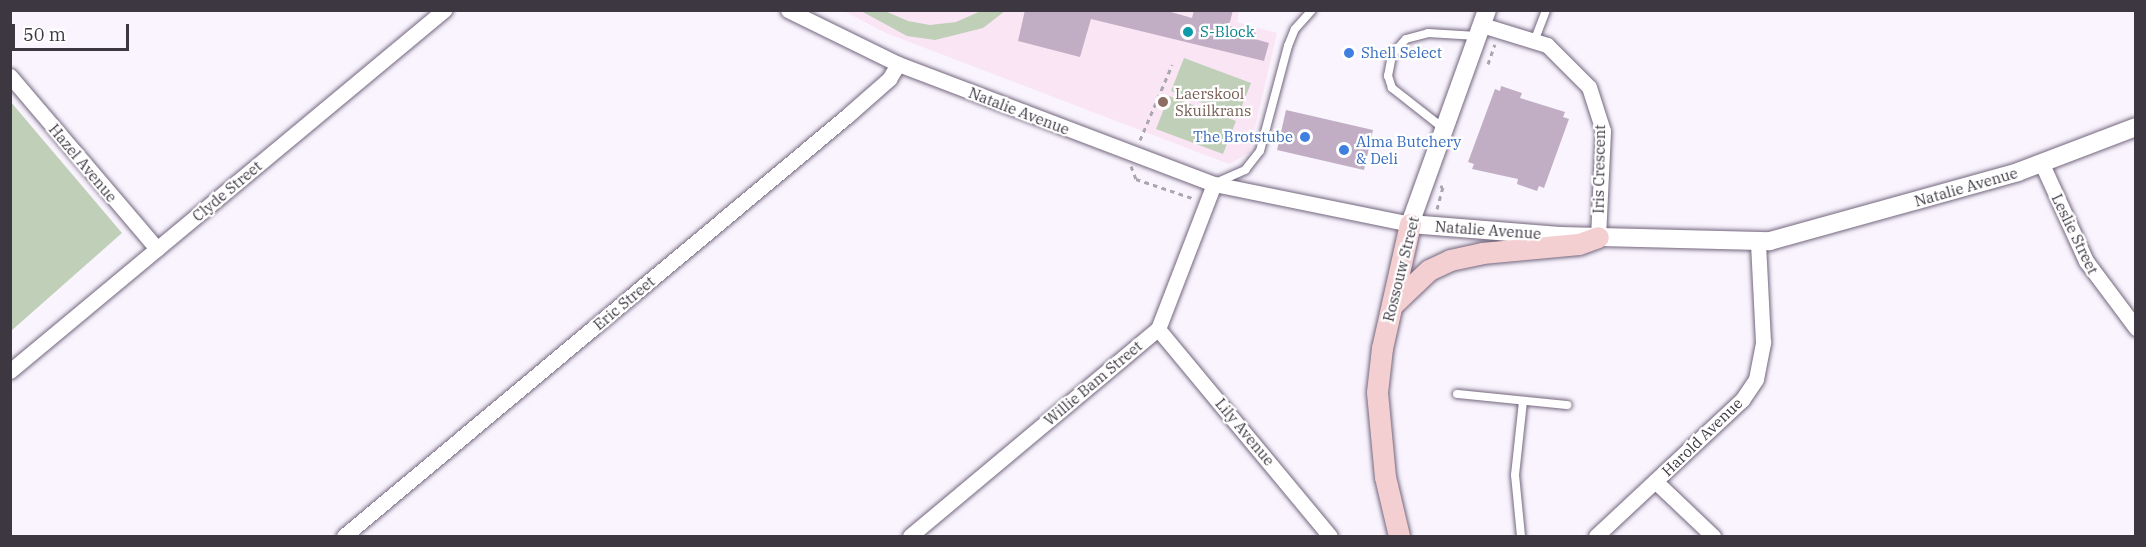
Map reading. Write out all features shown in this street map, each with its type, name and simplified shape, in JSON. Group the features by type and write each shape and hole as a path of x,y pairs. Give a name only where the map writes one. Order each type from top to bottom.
{"main road":[{"name":"Rossouw Street","path":"1400,537 1378,433 1379,372 1410,224"},
{"path":"1391,306 1429,270 1450,260 1482,253 1579,244 1598,237"}],"street":[{"name":"Clyde Street","path":"10,371 444,10"},
{"name":"Natalie Avenue","path":"788,10 898,63 1214,184 1410,224 1598,237 1758,242 2042,164 2136,127"},
{"name":"Iris Crescent","path":"1482,24 1536,39 1576,70 1589,87 1599,112 1603,131 1598,237"},
{"name":"Rossouw Street","path":"1410,224 1482,24"},
{"name":"Eric Street","path":"344,537 848,115 889,79 898,63"},
{"name":"Hazel Avenue","path":"10,76 157,249"},
{"name":"Leslie Street","path":"2042,164 2090,266 2136,328"},
{"name":"Willie Bam Street","path":"910,537 1158,329 1214,184"},
{"name":"Harold Avenue","path":"1596,537 1742,400 1756,379 1763,342 1758,242"},
{"name":"Lily Avenue","path":"1158,329 1330,537"},
{"path":"1655,482 1713,537"}],"lane":[{"path":"1214,184 1245,170 1260,151 1291,37 1312,10"},
{"path":"1536,39 1546,10"},
{"path":"1444,129 1392,88 1388,76 1392,55 1406,39 1482,24"},
{"path":"1457,394 1567,405"},
{"path":"1521,537 1515,475 1523,401"}],"path":[{"path":"1138,145 1172,65"},
{"path":"1131,165 1130,171 1136,179 1194,199"}],"shaded area":[{"name":"Laerskool Skuilkrans","path":"844,11 1239,11 1237,22 1277,33 1249,153 1229,164 886,33"}],"green space":[{"path":"861,11 885,11 908,21 930,25 956,22 981,11 1005,11 983,28 935,40 907,36"},
{"path":"1184,58 1251,83 1238,116 1171,91"},
{"path":"1169,96 1236,121 1223,154 1156,129"},
{"path":"10,101 122,233 11,331 10,331"}],"building":[{"path":"1025,10 1164,10 1192,18 1194,10 1233,10 1229,26 1256,33 1255,39 1269,43 1264,61 1091,19 1080,57 1018,41"},
{"path":"1501,86 1522,93 1520,98 1565,112 1563,117 1569,119 1544,188 1539,186 1537,191 1517,184 1518,179 1472,169 1474,164 1468,162 1495,89 1500,91"},
{"path":"1286,110 1373,130 1364,170 1277,150"}],"place":[{"name":"S-Block","path":"1188,32"},
{"name":"Shell Select","path":"1349,53"},
{"name":"Laerskool Skuilkrans","path":"1163,102"},
{"name":"The Brotstube","path":"1305,137"},
{"name":"Alma Butchery & Deli","path":"1344,150"}]}
